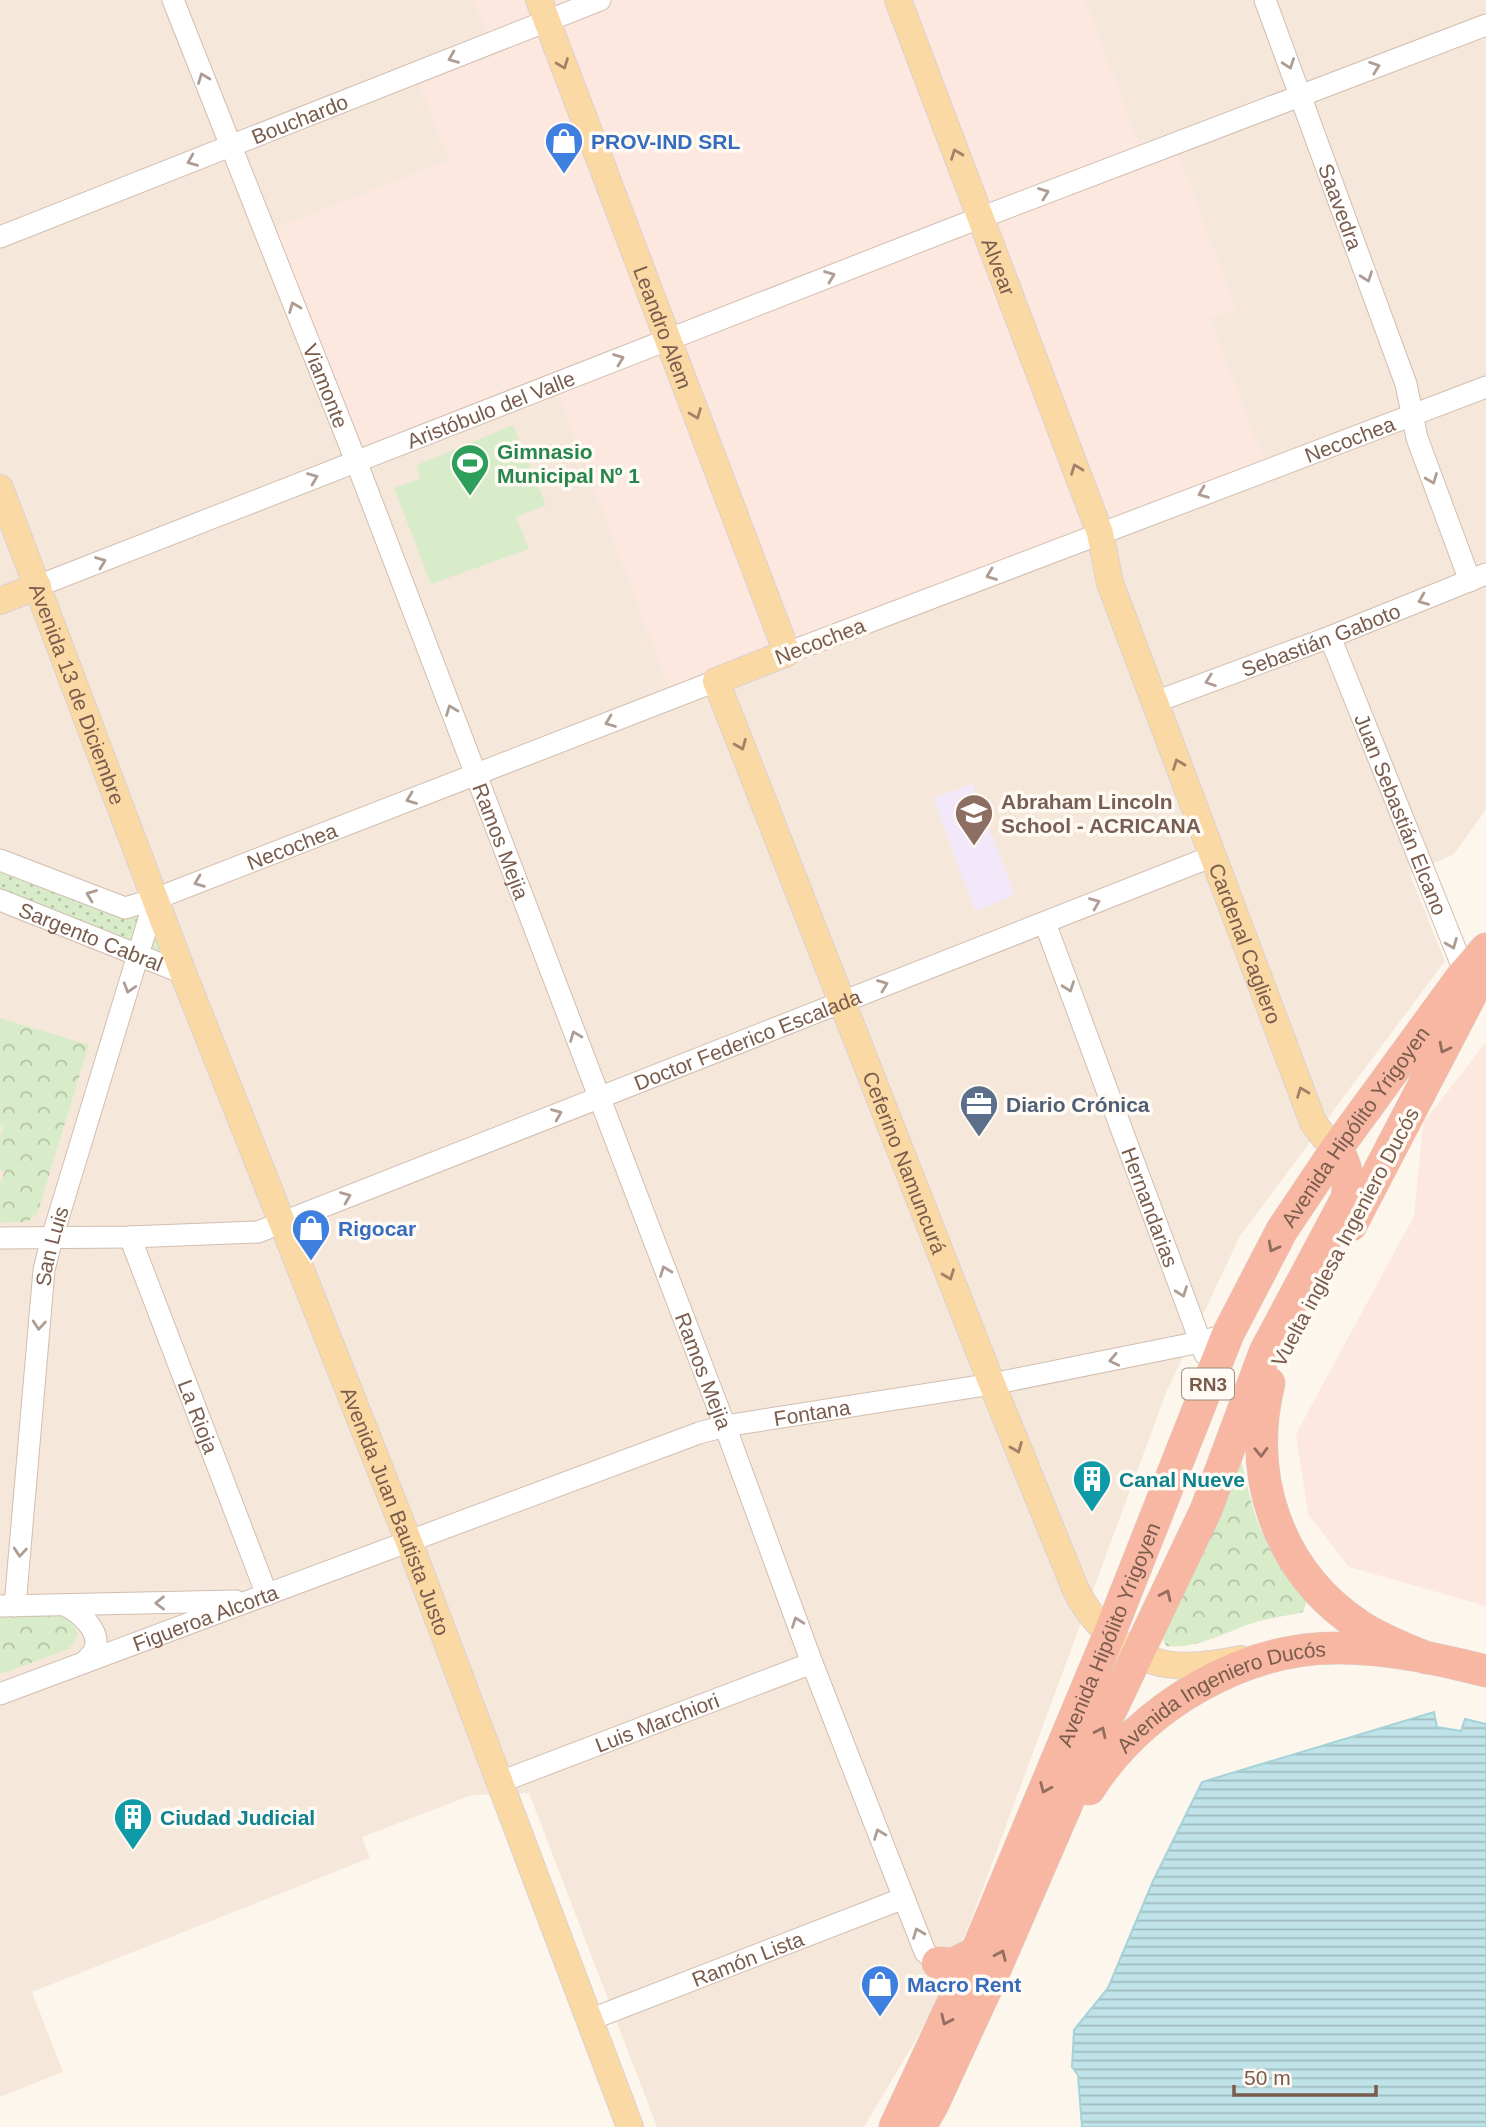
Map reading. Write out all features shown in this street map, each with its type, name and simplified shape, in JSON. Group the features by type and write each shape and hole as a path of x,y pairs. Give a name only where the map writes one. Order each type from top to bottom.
{"highway":[{"name":"Avenida Hipólito Yrigoyen","path":"895,2127 976,1953 1109,1635 1212,1374 1214,1338 1337,1148 1474,977 1486,949"},
{"name":"Vuelta inglesa Ingeniero Ducós","path":"1427,1658 1359,1625 1321,1594 1304,1573 1280,1534 1272,1512 1262,1463 1261,1439 1269,1384 1281,1353 1374,1184 1474,977"},
{"path":"920,2127 986,1990 1072,1792 1206,1510 1265,1352 1347,1198 1348,1173 1337,1148"},
{"name":"Avenida Ingeniero Ducós","path":"1032,1884 1093,1783 1113,1756 1158,1714 1212,1679 1271,1657 1336,1647 1373,1649 1486,1671"},
{"path":"938,1963 953,1964 976,1953"}],"main road":[{"name":"Alvear","path":"898,0 1100,533"},
{"name":"Leandro Alem","path":"543,10 788,653"},
{"name":"Avenida 13 de Diciembre","path":"0,488 156,899"},
{"name":"Cardenal Cagliero","path":"1100,533 1110,583 1313,1122 1337,1148"},
{"name":"Aristóbulo del Valle","path":"0,601 38,586"},
{"name":"Necochea","path":"716,681 788,653"},
{"name":"Ceferino Namuncurá","path":"716,681 992,1384 1081,1601 1089,1615 1109,1635 1137,1656"},
{"name":"Avenida Juan Bautista Justo","path":"156,899 409,1542 630,2127"},
{"path":"1137,1656 1167,1665 1201,1666 1283,1651 1336,1647"}],"street":[{"name":"Viamonte","path":"173,0 356,461 475,774"},
{"name":"Bouchardo","path":"0,237 230,146 543,10 600,0"},
{"name":"Saavedra","path":"1265,0 1406,384 1417,438 1478,577"},
{"name":"Aristóbulo del Valle","path":"38,586 981,218 1486,25"},
{"name":"Necochea","path":"788,653 1486,387"},
{"name":"Sebastián Gaboto","path":"1155,702 1331,637 1478,577"},
{"name":"Juan Sebastián Elcano","path":"1331,637 1474,977"},
{"name":"Necochea","path":"0,860 125,908 156,899 716,681"},
{"name":"Ramos Mejia","path":"475,774 725,1426 812,1663 925,1952 938,1963"},
{"name":"Doctor Federico Escalada","path":"0,1238 258,1232 1213,856"},
{"name":"San Luis","path":"7,1606 44,1270 156,899"},
{"name":"Sargento Cabral","path":"0,900 183,973"},
{"name":"Hernandarias","path":"1045,923 1214,1338"},
{"name":"La Rioja","path":"130,1237 260,1598"},
{"name":"Fontana","path":"409,1542 699,1433 725,1426 992,1384 1214,1338"},
{"name":"Figueroa Alcorta","path":"0,1693 409,1542"},
{"path":"7,1606 260,1598"},
{"path":"65,1605 83,1616 95,1638 94,1652 85,1662"},
{"name":"Luis Marchiori","path":"500,1782 812,1663"},
{"name":"Ramón Lista","path":"589,2020 904,1898"}],"shaded area":[{"path":"0,0 1486,0 1486,809 1454,854 1410,874 1445,961 1240,1236 1166,1393 970,1923 928,2019 864,2127 657,2127 529,1793 472,1795 362,1837 370,1858 32,1992 63,2072 0,2097"},
{"path":"474,0 1085,0 1143,155 1174,143 1236,309 1210,319 1267,469 673,698 555,384 356,461 264,233 449,160 415,73 491,43"},
{"name":"Abraham Lincoln School - ACRICANA","path":"972,784 1015,895 975,911 933,798"},
{"path":"1486,1042 1486,1606 1349,1567 1308,1514 1296,1434 1414,1216 1423,1123"}],"green space":[{"name":"Gimnasio Municipal Nº 1","path":"513,425 546,505 516,517 529,549 431,584 394,488 420,479 417,465"},
{"path":"0,860 125,907 155,899 183,973 0,900"},
{"path":"0,1018 89,1045 37,1214 27,1222 0,1223 0,1184 5,1171 0,1170 0,1137 3,1127 0,1125"},
{"path":"1240,1457 1261,1530 1282,1565 1308,1597 1303,1612 1260,1621 1190,1645 1166,1646 1161,1635"},
{"path":"0,1615 71,1616 78,1635 69,1649 0,1674"}],"water":[{"path":"1434,1712 1437,1727 1461,1731 1465,1719 1486,1724 1486,2127 1082,2127 1078,2075 1072,2067 1074,2030 1108,1988 1153,1881 1202,1782"}],"place":[{"name":"PROV-IND SRL","path":"564,175"},
{"name":"Gimnasio Municipal Nº 1","path":"470,497"},
{"name":"Abraham Lincoln School - ACRICANA","path":"974,847"},
{"name":"Diario Crónica","path":"979,1138"},
{"name":"Rigocar","path":"311,1262"},
{"name":"Canal Nueve","path":"1092,1513"},
{"name":"Ciudad Judicial","path":"133,1851"},
{"name":"Macro Rent","path":"880,2018"}]}
